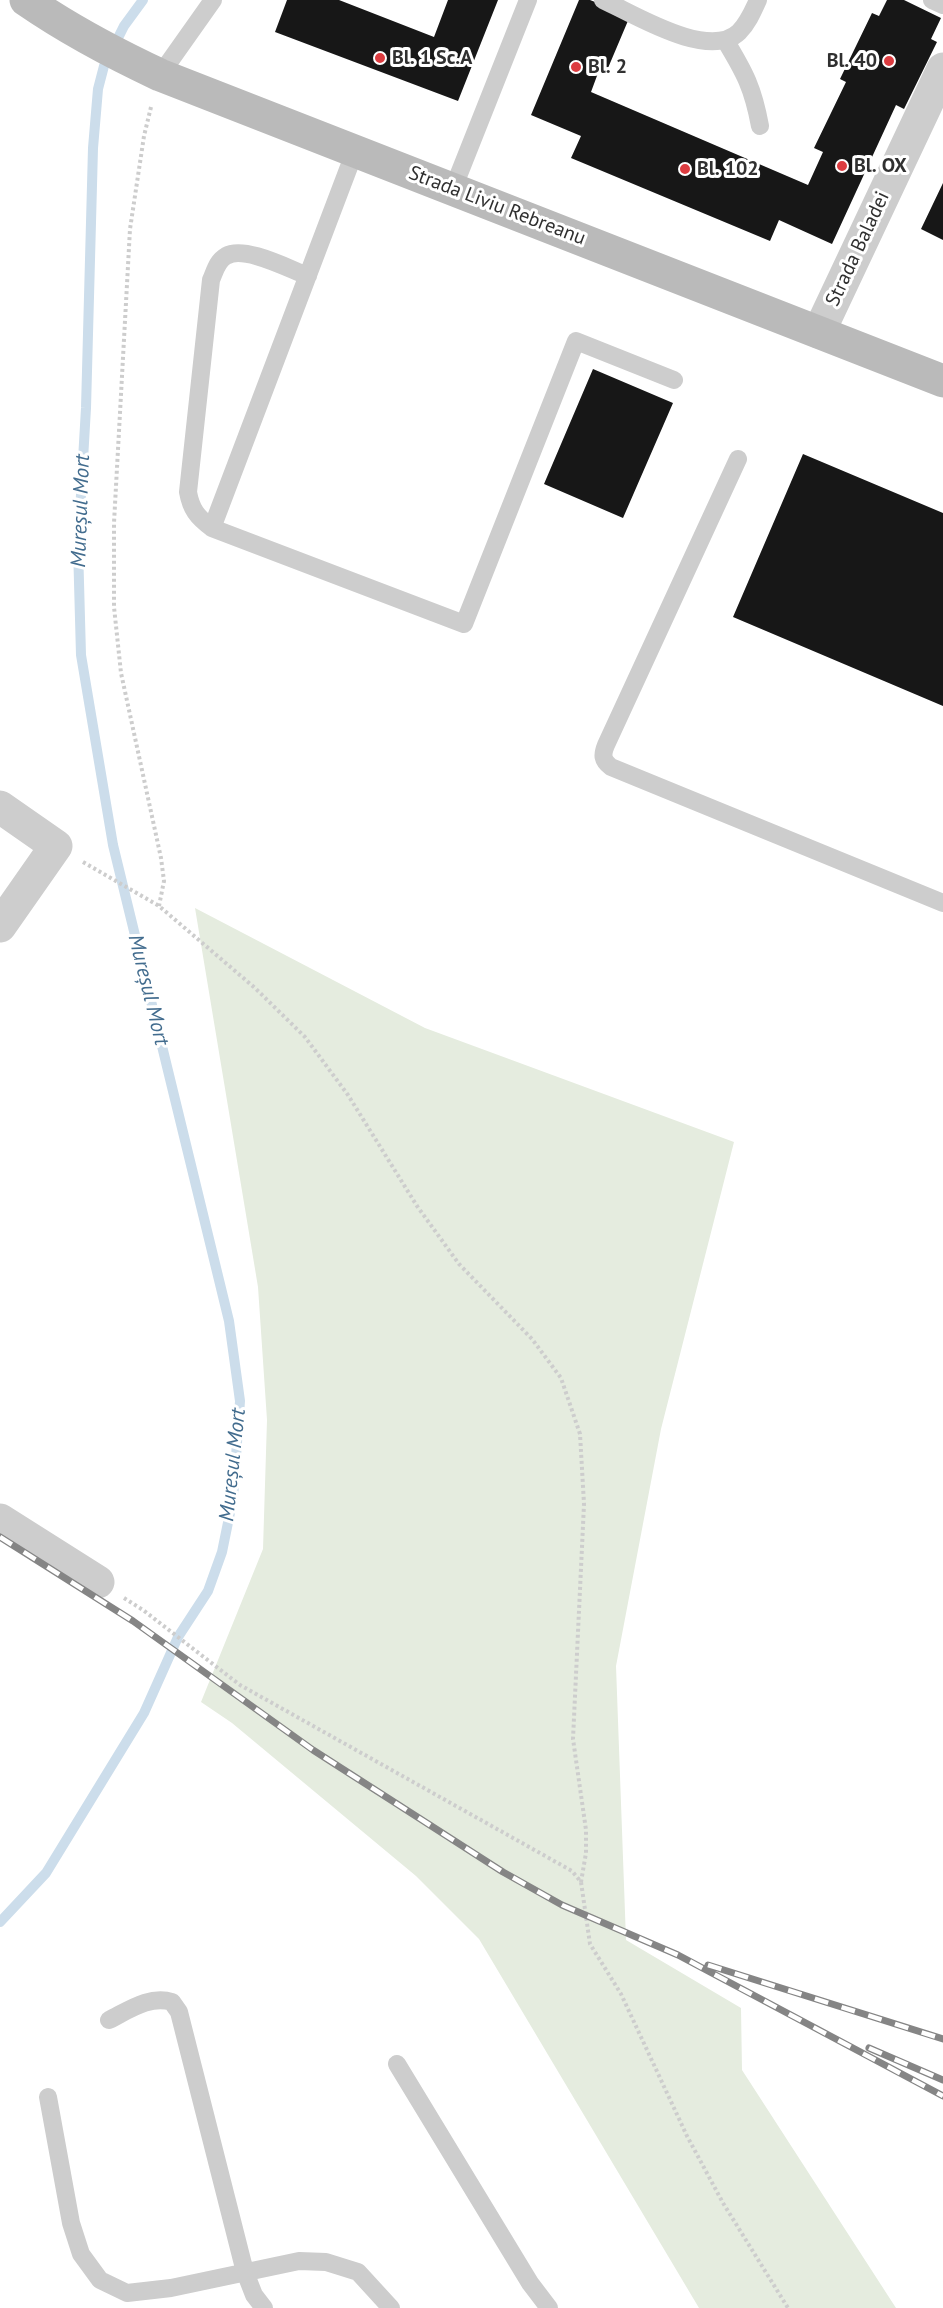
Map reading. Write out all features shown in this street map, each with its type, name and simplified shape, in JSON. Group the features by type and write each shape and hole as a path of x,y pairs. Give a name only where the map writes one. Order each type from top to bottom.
{"street":[{"name":"Strada Liviu Rebreanu","path":"26,0 55,20 120,57 160,75 943,381"},
{"name":"Strada Baladei","path":"819,332 943,69"},
{"path":"0,807 56,846 0,926"},
{"path":"0,1520 98,1582"}],"lane":[{"path":"160,75 213,0"},
{"path":"453,189 528,0"},
{"path":"603,0 685,38 725,40 738,33 749,20 758,0"},
{"path":"932,0 943,5"},
{"path":"725,40 744,71 755,97 760,126"},
{"path":"212,528 355,151"},
{"path":"308,276 250,254 238,252 226,256 217,265 211,280 207,303 188,492 191,506 197,517 212,528 464,624 576,341 674,380"},
{"path":"738,459 606,745 603,754 605,762 611,767 943,903"},
{"path":"109,2020 143,2003 162,1998 172,2001 179,2012 245,2272 254,2295 264,2308"},
{"path":"397,2064 530,2283 549,2308"},
{"path":"48,2097 71,2223 81,2254 100,2280 127,2293 171,2288 299,2261 326,2262 358,2272 392,2308"}],"path":[{"path":"159,906 164,881 161,858 121,674 114,607 114,523 130,229 144,136 160,75"},
{"path":"56,846 159,906 255,988 305,1037 348,1095 417,1206 459,1264 532,1339 561,1378 580,1434 584,1466 573,1739 586,1830 586,1853 581,1881 590,1944 621,1994 687,2136 723,2203 788,2308"},
{"path":"98,1582 143,1610 240,1685 560,1864 572,1871 581,1881"}],"shaded area":[{"path":"195,908 425,1028 734,1142 661,1429 616,1666 626,1940 741,2008 742,2070 896,2308 699,2308 479,1939 416,1876 232,1723 201,1702 263,1549 267,1420 258,1287"}],"building":[{"path":"287,0 339,0 434,37 448,0 498,0 458,101 275,32"},
{"path":"579,0 590,0 630,16 608,68 601,65 591,92 808,185 823,152 814,148 846,82 840,79 872,13 879,16 887,0 904,0 941,18 931,39 937,42 904,109 896,105 832,244 779,220 770,241 571,158 581,136 531,115"},
{"path":"943,183 943,240 921,229"},
{"path":"593,369 673,403 623,518 544,484"},
{"path":"803,454 943,513 943,706 733,617"}],"waterway":[{"name":"Mureșul Mort","path":"0,1922 46,1873 144,1713 178,1637 208,1591 222,1552 233,1498 240,1401 229,1321 113,845 81,655 78,546 86,408 93,148 98,89 104,66 124,26 143,0"}],"railway":[{"path":"0,1537 133,1621 313,1750 503,1872 562,1905 678,1955 943,2096"},
{"path":"708,1965 943,2039"},
{"path":"869,2048 943,2080"}],"place":[{"name":"Bl. 1 Sc.A","path":"380,58"},
{"name":"Bl. 40","path":"889,61"},
{"name":"Bl. 2","path":"576,67"},
{"name":"Bl. OX","path":"842,166"},
{"name":"Bl. 102","path":"685,169"}]}
